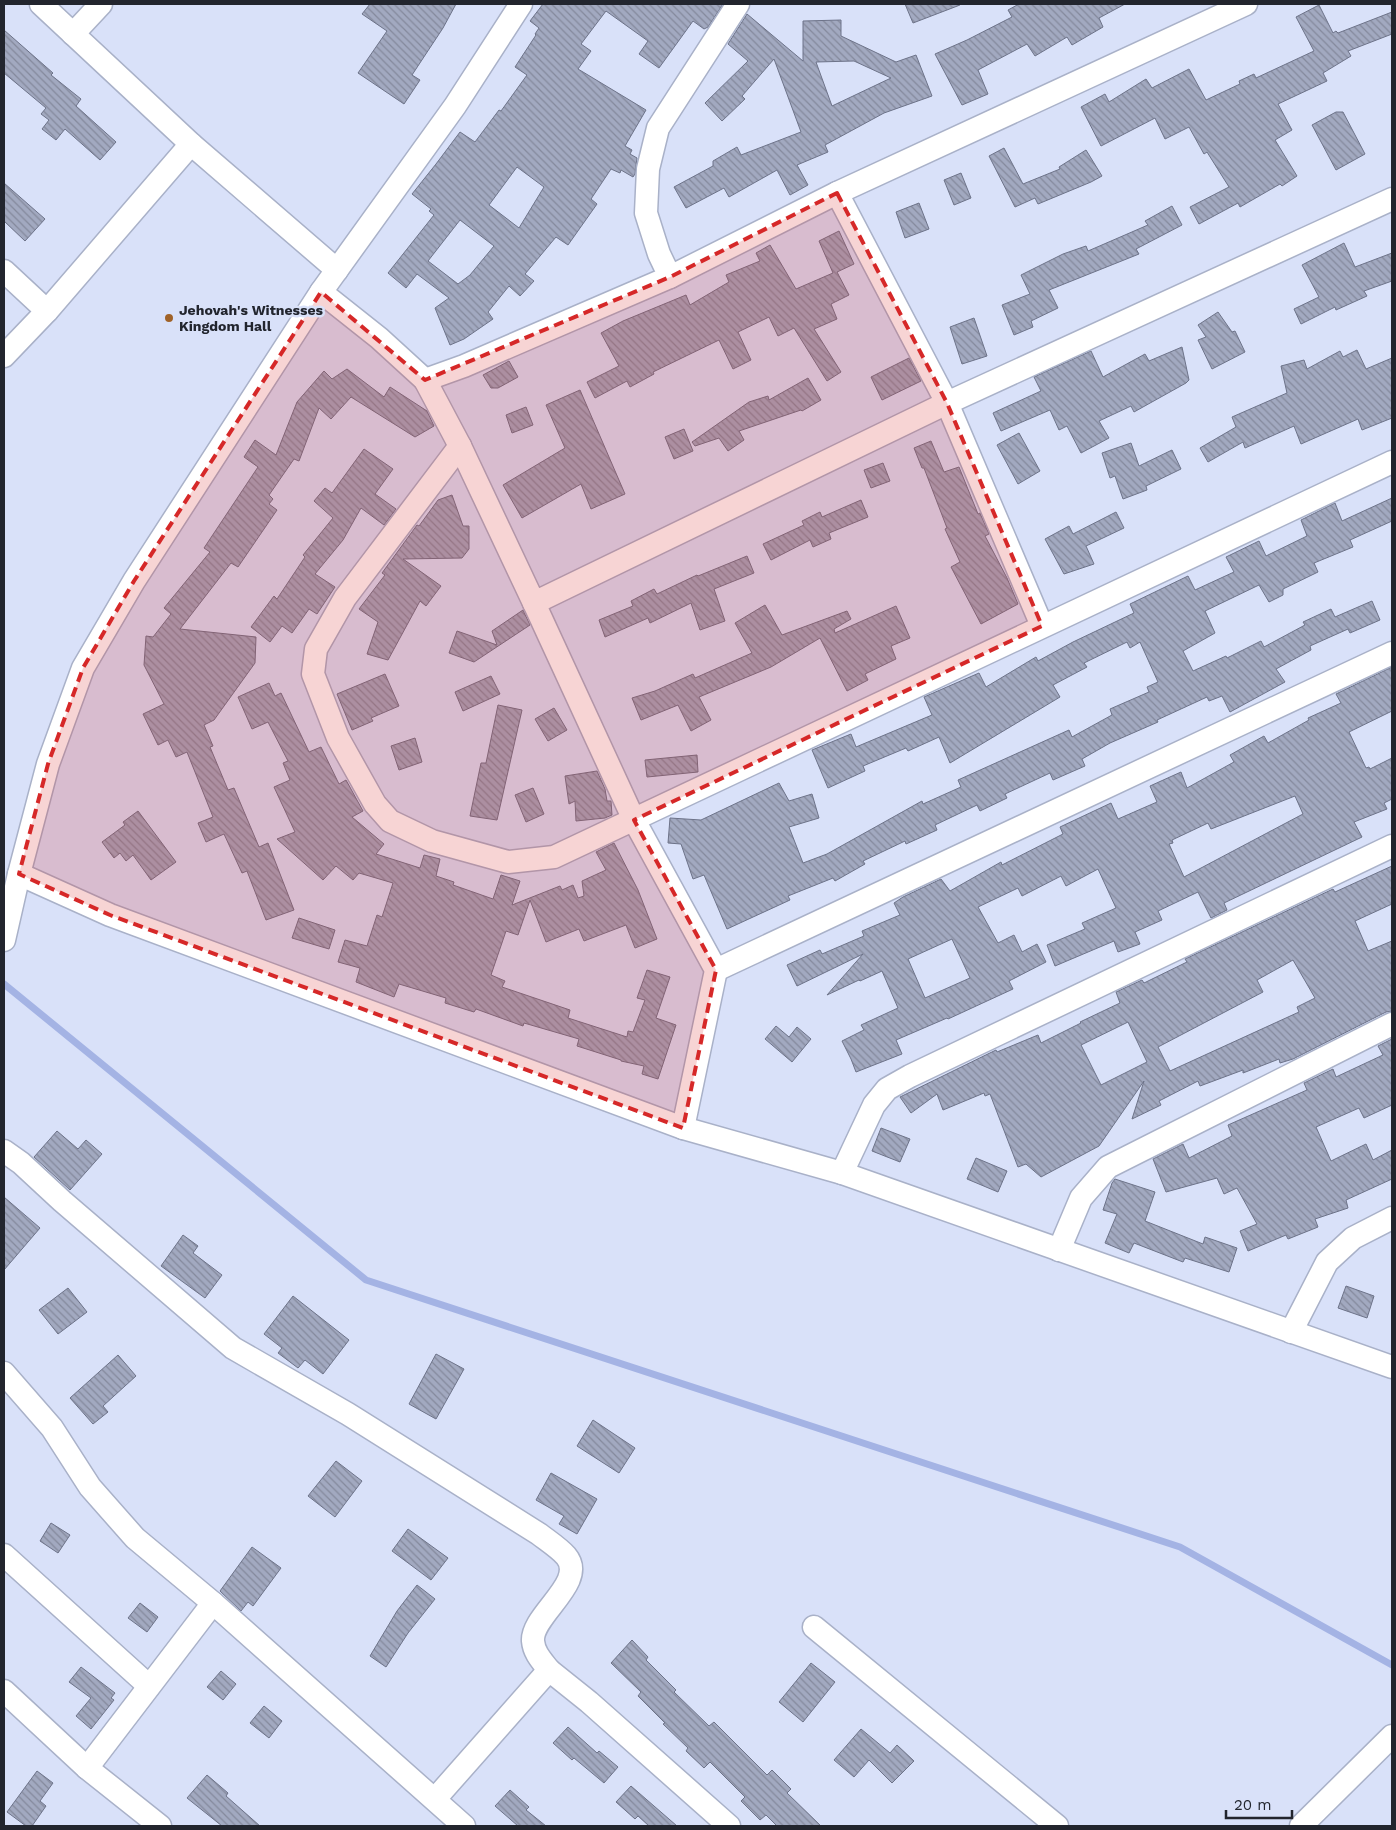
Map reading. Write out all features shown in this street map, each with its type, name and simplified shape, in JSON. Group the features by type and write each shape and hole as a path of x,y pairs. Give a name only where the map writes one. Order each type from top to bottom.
{"street":[{"path":"41,4 191,144 337,270"},
{"path":"73,34 101,4"},
{"path":"4,940 48,764 83,668 134,581 321,292 455,106 521,4"},
{"path":"670,277 659,254 646,213 648,169 658,128 738,4"},
{"path":"425,380 464,366 670,277 837,193 1246,4"},
{"path":"4,356 47,311 191,144"},
{"path":"837,193 947,403 1042,626"},
{"path":"534,602 947,403 1392,198"},
{"path":"4,271 47,311"},
{"path":"321,292 379,338 425,380 460,446 634,820 716,970 683,1128"},
{"path":"460,446 345,598 316,649 313,674 338,738 375,804 390,820 432,841 508,862 554,857 1392,462"},
{"path":"716,970 1392,653"},
{"path":"842,1173 874,1105 888,1089 910,1076 1392,846"},
{"path":"19,874 110,915 683,1128 842,1173 1392,1367"},
{"path":"1059,1250 1081,1198 1108,1167 1392,1024"},
{"path":"4,1151 21,1163 233,1348 356,1419 539,1534 567,1557 571,1568 570,1580 538,1626 533,1638 536,1653 549,1670 589,1702 729,1826"},
{"path":"1291,1332 1327,1262 1353,1238 1392,1218"},
{"path":"4,1373 52,1428 90,1487 135,1538 213,1603 464,1826"},
{"path":"4,1555 150,1686"},
{"path":"87,1768 213,1603"},
{"path":"814,1626 1057,1826"},
{"path":"435,1800 549,1670"},
{"path":"4,1691 87,1768 160,1826"},
{"path":"1301,1826 1392,1736"}],"highlighted area":[{"path":"837,193 947,403 1042,626 634,820 716,970 683,1128 110,915 19,874 48,764 83,668 134,581 321,292 425,380 670,277"}],"building":[{"path":"370,4 456,4 443,28 412,75 420,80 404,104 358,73 387,31 362,14"},
{"path":"543,4 723,4 708,27 704,29 693,21 659,68 639,54 648,41 606,11 581,44 591,51 578,69 646,110 625,146 632,150 630,154 637,158 635,174 633,177 621,170 620,173 611,169 591,199 597,204 568,245 556,237 525,274 534,281 520,296 509,286 488,312 493,319 464,339 450,345 435,308 449,298 417,274 406,288 388,273 434,215 429,211 431,209 412,194 460,132 475,142 499,110 501,111 527,75 515,67 539,28 530,21","holes":["517,167 544,187 519,228 489,205","460,220 494,246 470,275 458,284 428,261"]},
{"path":"905,4 960,4 960,5 913,23"},
{"path":"1019,4 1125,4 1099,18 1103,27 1072,45 1067,37 1035,56 1027,44 978,70 988,94 962,105 935,54 1012,17 1008,10"},
{"path":"1319,5 1333,33 1336,31 1338,33 1392,12 1392,34 1348,51 1351,56 1323,73 1327,81 1278,104 1292,130 1275,140 1297,176 1282,186 1280,184 1240,207 1238,203 1199,224 1190,207 1229,187 1207,152 1204,154 1189,127 1165,139 1155,118 1101,146 1081,107 1105,94 1109,102 1146,79 1152,88 1189,69 1206,100 1240,84 1239,81 1254,74 1256,78 1314,51 1296,17"},
{"path":"747,14 803,61 803,21 841,20 841,36 896,62 916,55 932,96 884,113 825,145 828,152 797,165 808,185 790,195 777,170 729,197 724,188 686,208 674,187 713,166 713,161 737,147 741,155 801,132 774,59 742,96 745,99 722,121 705,103 748,61 728,44","holes":["854,61 891,78 832,106 816,62"]},
{"path":"4,30 53,73 51,75 81,99 76,106 116,142 100,160 65,129 56,140 42,129 49,120 41,114 46,108 4,73"},
{"path":"1336,112 1343,112 1365,154 1336,170 1312,125"},
{"path":"1004,148 1023,184 1060,169 1059,167 1086,150 1102,176 1038,204 1035,198 1015,207 989,156"},
{"path":"961,173 971,198 954,205 944,180"},
{"path":"4,183 45,219 25,241 4,221"},
{"path":"919,203 929,229 905,238 896,212"},
{"path":"1172,206 1182,225 1136,249 1139,254 1049,290 1058,308 1031,321 1033,327 1014,335 1002,305 1030,294 1021,275 1063,254 1086,246 1088,251 1148,225 1145,221"},
{"path":"839,231 854,264 837,272 849,295 831,304 837,319 814,329 841,372 827,381 794,328 778,336 769,317 738,332 751,360 733,369 719,340 653,372 654,374 630,387 627,381 595,398 587,382 619,366 601,333 623,321 686,295 690,305 729,282 726,275 760,261 756,253 770,245 796,289 833,273 819,241"},
{"path":"1344,243 1355,267 1392,253 1392,281 1364,291 1367,296 1336,310 1335,307 1301,324 1294,309 1319,297 1302,265"},
{"path":"1218,312 1232,332 1235,331 1245,352 1212,369 1198,340 1206,337 1198,325"},
{"path":"974,318 987,356 962,364 950,327"},
{"path":"1182,347 1189,380 1134,412 1131,406 1099,421 1109,438 1081,453 1067,426 1059,430 1050,410 1001,431 993,413 1041,391 1034,377 1091,351 1103,377 1145,354 1149,361"},
{"path":"1357,350 1366,369 1392,358 1392,418 1362,430 1358,419 1301,444 1294,426 1245,448 1243,442 1208,462 1200,448 1236,427 1232,417 1287,393 1281,366 1304,360 1307,369 1340,351 1343,357"},
{"path":"909,358 921,381 882,400 871,377"},
{"path":"509,361 518,377 498,388 491,388 483,375"},
{"path":"347,369 384,397 390,387 427,411 434,426 415,437 351,397 331,419 319,408 299,461 294,459 269,495 273,499 269,504 277,510 238,567 231,563 180,629 256,637 255,663 214,720 204,725 213,746 210,747 228,790 234,788 259,847 268,843 294,910 266,920 247,871 242,873 224,834 206,842 198,823 213,817 187,752 176,757 168,740 158,745 143,714 164,704 144,665 146,636 153,637 171,614 164,608 210,552 204,548 258,467 244,457 255,440 276,455 297,402 324,371 332,379"},
{"path":"808,378 821,400 802,411 739,431 744,440 728,451 719,438 695,446 692,442 749,402 768,396 769,400"},
{"path":"580,390 625,494 591,509 581,484 522,518 503,485 565,448 546,405"},
{"path":"526,407 533,425 512,433 506,415"},
{"path":"684,429 693,451 674,459 665,437"},
{"path":"1019,433 1040,471 1018,484 997,445"},
{"path":"931,441 944,472 959,467 978,514 980,513 989,534 985,536 1018,604 981,624 951,567 960,562 945,529 947,528 924,468 922,468 914,448"},
{"path":"1131,443 1139,466 1172,450 1181,469 1146,486 1147,490 1123,499 1115,476 1110,478 1102,453"},
{"path":"364,449 393,469 375,494 396,509 384,525 361,508 343,540 315,574 335,587 317,614 309,609 292,633 282,626 270,642 251,627 274,596 277,599 305,557 303,555 333,518 314,501 325,488 332,493"},
{"path":"883,463 890,481 871,488 864,470"},
{"path":"452,495 463,526 469,526 469,549 462,558 403,559 441,586 426,606 420,601 388,660 367,654 378,622 359,609 385,575 382,573 417,525 419,526 438,500"},
{"path":"1392,498 1392,521 1350,540 1353,547 1314,563 1318,572 1283,589 1283,595 1269,602 1259,585 1205,611 1215,633 1183,651 1193,671 1226,656 1227,658 1261,641 1264,647 1305,625 1303,622 1331,609 1335,617 1372,601 1380,620 1350,633 1348,629 1310,646 1311,650 1276,669 1285,682 1230,712 1222,696 1209,701 1207,697 1157,720 1158,722 1110,743 1082,759 1085,766 1053,780 1050,773 1005,794 1007,798 980,811 977,805 935,825 937,830 906,844 905,841 863,861 865,864 835,881 833,878 788,896 790,900 727,929 704,875 693,879 681,844 668,843 670,818 701,820 779,783 789,801 812,794 819,818 789,827 803,863 827,854 922,801 923,804 961,787 958,780 1069,730 1072,737 1112,715 1110,709 1149,692 1147,687 1158,682 1140,642 1130,648 1127,642 1084,663 1087,667 1053,685 1060,697 950,763 939,737 908,751 906,748 863,766 865,771 828,788 812,750 851,734 856,747 932,715 924,697 979,673 986,687 1036,657 1038,661 1134,613 1130,604 1188,576 1195,590 1234,572 1226,557 1259,541 1266,556 1307,536 1301,520 1335,503 1342,521"},
{"path":"861,500 868,517 829,533 831,539 813,547 810,540 771,560 763,544 804,525 802,521 820,512 822,517"},
{"path":"1116,512 1124,528 1086,546 1094,564 1064,574 1045,539 1069,526 1073,534"},
{"path":"747,556 754,573 714,589 725,621 700,630 691,603 650,623 648,618 605,637 599,620 633,606 631,601 654,589 657,594 697,575"},
{"path":"765,605 782,635 847,611 851,619 834,629 835,633 896,606 910,638 891,646 896,659 865,674 868,680 847,691 820,638 771,667 699,697 711,720 691,731 678,705 641,720 632,698 655,691 693,674 695,678 752,653 735,623"},
{"path":"523,610 530,625 474,662 449,653 457,631 497,645 492,631"},
{"path":"1392,667 1392,711 1349,732 1366,768 1369,767 1370,769 1392,758 1392,799 1384,803 1387,809 1354,822 1362,837 1224,903 1227,910 1211,918 1198,892 1158,911 1162,920 1135,932 1140,944 1118,952 1114,941 1055,966 1047,945 1085,929 1082,923 1116,908 1098,869 1066,886 1061,876 1022,896 1018,888 978,907 998,943 1014,935 1022,952 1037,944 1046,962 1009,981 1013,989 948,1019 896,1040 902,1054 856,1072 842,1041 864,1030 861,1025 898,1008 882,971 827,995 863,954 797,986 787,965 820,950 822,954 864,936 862,931 900,915 894,903 903,897 941,879 950,891 1001,862 1002,865 1063,834 1060,827 1111,803 1118,819 1157,802 1150,786 1181,772 1187,788 1234,762 1230,755 1264,736 1268,743 1309,720 1308,718 1341,703 1336,694","holes":["1295,796 1303,814 1184,877 1169,844 1173,843 1172,840 1208,823 1211,829","952,939 970,978 925,998 908,959"]},
{"path":"385,674 399,706 371,718 373,721 352,730 337,694"},
{"path":"491,676 500,694 463,711 455,692"},
{"path":"269,683 275,696 281,693 309,752 321,747 339,784 346,780 363,811 352,817 384,844 376,854 420,868 424,855 440,859 436,876 454,882 453,885 493,899 501,875 520,881 512,905 560,886 562,890 573,885 578,898 584,896 582,881 606,870 596,852 614,843 638,890 657,939 635,948 626,925 584,941 579,929 546,942 530,900 518,935 506,931 491,975 505,981 502,987 570,1010 568,1018 627,1037 628,1031 633,1032 645,1000 637,998 647,970 670,977 656,1018 676,1025 658,1079 642,1074 644,1066 621,1061 577,1046 579,1039 524,1023 523,1026 476,1009 474,1012 445,1003 446,998 399,984 394,997 356,982 360,968 338,962 345,940 367,946 377,915 382,917 393,883 359,873 353,880 336,866 323,880 277,839 295,832 274,787 290,780 283,763 288,761 268,722 252,729 238,697"},
{"path":"498,705 522,710 497,820 470,816 481,763 486,763"},
{"path":"554,708 567,730 548,741 535,719"},
{"path":"415,738 422,762 399,770 391,746"},
{"path":"697,755 698,772 647,777 645,760"},
{"path":"597,771 605,789 607,801 611,801 612,815 605,818 576,821 575,801 569,804 565,776"},
{"path":"533,788 544,814 526,822 515,795"},
{"path":"138,811 176,862 151,880 133,855 126,861 120,853 114,858 102,842 125,825 123,822"},
{"path":"1392,866 1392,904 1355,921 1368,951 1392,941 1392,1011 1386,1012 1293,1059 1280,1063 1279,1059 1243,1073 1243,1070 1200,1086 1198,1081 1159,1101 1161,1105 1132,1119 1144,1081 1099,1146 1041,1177 1026,1164 1018,1167 990,1094 985,1096 984,1093 943,1110 937,1094 911,1113 900,1097 996,1050 997,1052 1038,1035 1041,1043 1120,1003 1116,992 1142,980 1144,983 1187,962 1185,959 1333,889 1335,892","holes":["1293,960 1315,998 1297,1007 1299,1012 1170,1071 1158,1047 1263,992 1257,980","1128,1022 1147,1062 1101,1085 1081,1045"]},
{"path":"299,918 335,930 329,949 292,938"},
{"path":"776,1026 789,1037 797,1027 811,1039 792,1062 765,1039"},
{"path":"1392,1039 1392,1105 1364,1118 1359,1108 1316,1127 1331,1161 1366,1144 1373,1160 1392,1150 1392,1179 1346,1200 1348,1208 1315,1219 1318,1227 1288,1239 1286,1235 1248,1251 1240,1231 1257,1224 1237,1188 1224,1194 1217,1178 1166,1192 1153,1159 1183,1144 1189,1158 1232,1136 1228,1125 1307,1090 1304,1083 1333,1069 1336,1077 1383,1055 1378,1046"},
{"path":"881,1128 910,1139 900,1162 872,1151"},
{"path":"57,1131 78,1149 86,1140 102,1154 70,1190 34,1157"},
{"path":"976,1158 1007,1171 998,1192 967,1179"},
{"path":"1115,1179 1155,1192 1145,1221 1203,1244 1205,1237 1237,1248 1229,1272 1185,1258 1183,1262 1134,1243 1129,1253 1105,1243 1117,1214 1103,1210"},
{"path":"4,1197 40,1228 4,1270"},
{"path":"183,1235 198,1246 193,1253 222,1275 205,1298 161,1266"},
{"path":"1346,1286 1374,1296 1367,1318 1338,1308"},
{"path":"68,1288 87,1312 58,1334 39,1310"},
{"path":"293,1296 349,1340 323,1374 305,1360 298,1368 278,1353 282,1348 264,1334"},
{"path":"436,1354 464,1369 436,1419 409,1404"},
{"path":"118,1355 136,1376 103,1406 108,1412 93,1424 70,1398"},
{"path":"593,1420 635,1448 619,1473 577,1446"},
{"path":"336,1461 362,1481 335,1517 308,1496"},
{"path":"551,1473 597,1499 577,1534 559,1524 564,1516 536,1500"},
{"path":"51,1523 70,1535 58,1553 40,1541"},
{"path":"408,1529 448,1558 431,1580 392,1551"},
{"path":"252,1547 281,1568 253,1606 248,1602 241,1611 220,1591"},
{"path":"417,1585 435,1599 408,1633 386,1667 370,1656 397,1611"},
{"path":"140,1603 158,1617 147,1632 128,1618"},
{"path":"632,1640 648,1657 646,1660 676,1690 674,1692 709,1726 714,1722 767,1775 772,1770 791,1789 787,1793 821,1826 777,1826 766,1815 760,1820 741,1801 745,1797 710,1762 704,1768 686,1751 688,1748 638,1696 641,1692 611,1663"},
{"path":"811,1663 835,1682 803,1722 779,1702"},
{"path":"81,1667 115,1693 111,1698 114,1700 91,1729 76,1716 91,1698 69,1682"},
{"path":"221,1671 236,1684 223,1700 207,1687"},
{"path":"264,1706 282,1721 269,1738 250,1723"},
{"path":"568,1727 597,1753 599,1751 618,1767 604,1783 574,1758 572,1760 553,1743"},
{"path":"861,1729 890,1753 897,1745 914,1761 892,1783 869,1760 854,1777 834,1760"},
{"path":"37,1771 53,1783 40,1801 46,1806 32,1826 26,1826 7,1812"},
{"path":"207,1775 228,1793 226,1796 260,1826 222,1826 187,1798"},
{"path":"631,1786 677,1826 649,1826 638,1816 635,1819 616,1802"},
{"path":"510,1790 529,1807 526,1810 546,1826 518,1826 495,1806"}],"waterway":[{"path":"4,984 366,1280 1180,1547 1392,1665"}],"place":[{"name":"Jehovah's Witnesses Kingdom Hall","path":"169,318"}]}
